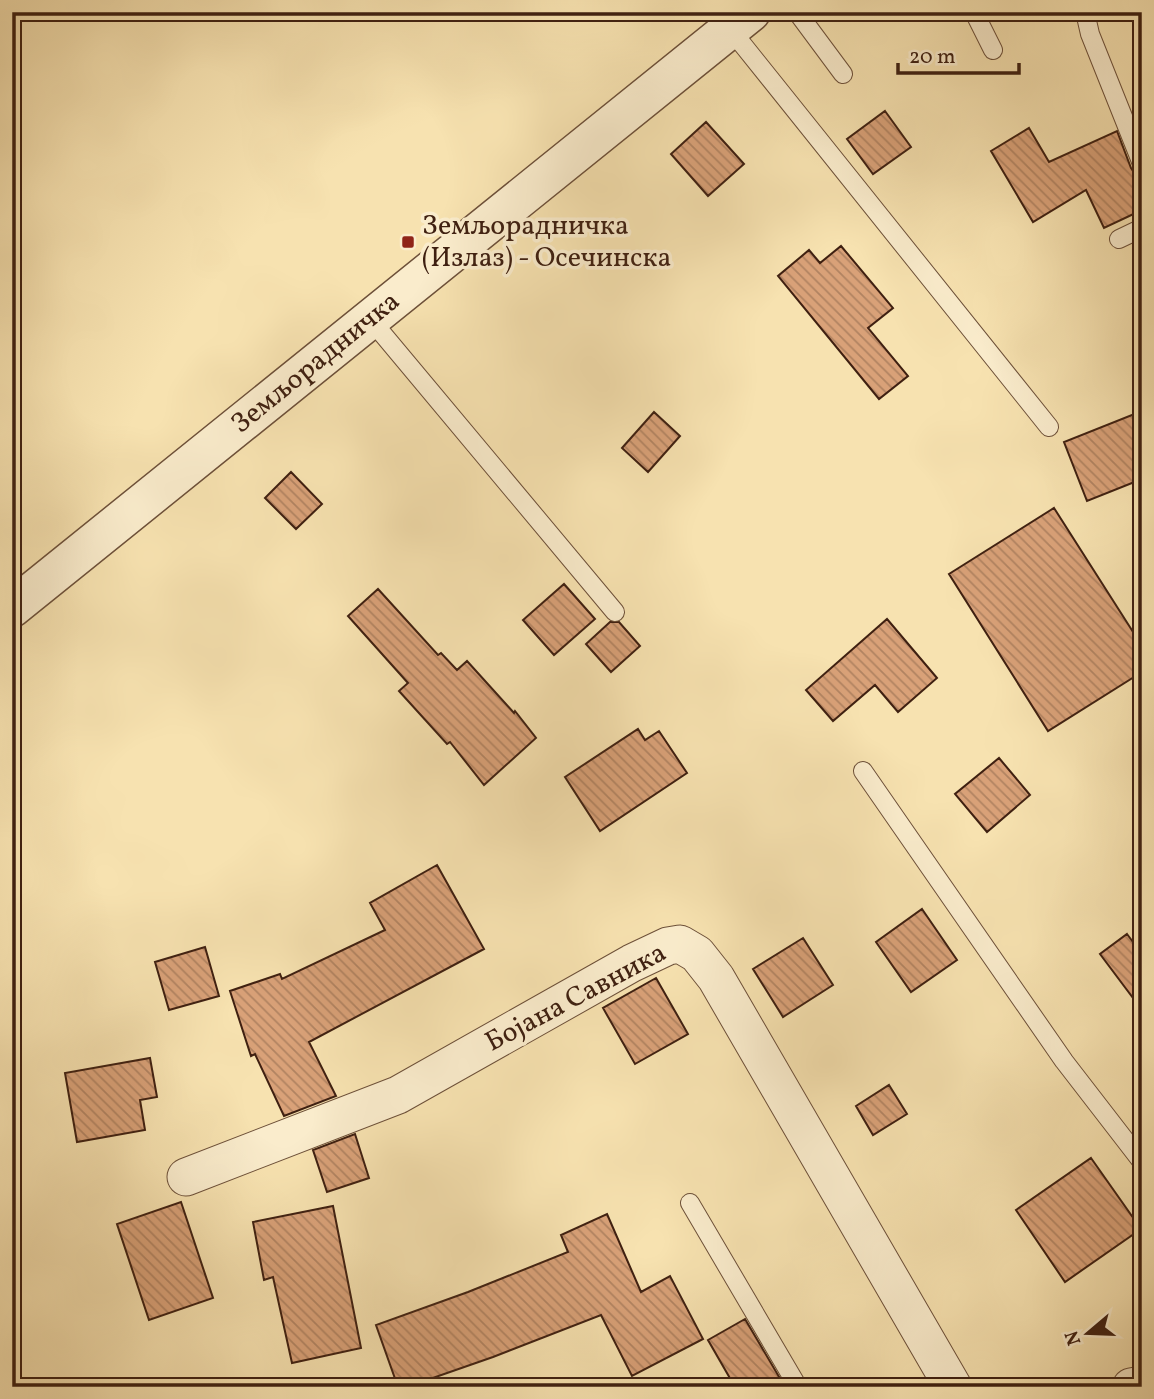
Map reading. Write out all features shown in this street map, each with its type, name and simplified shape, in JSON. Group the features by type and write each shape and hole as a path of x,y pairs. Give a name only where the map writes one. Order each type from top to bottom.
{"street":[{"name":"Земљорадничка","path":"12,608 741,21"},
{"name":"Бојана Савника","path":"186,1177 398,1095 632,963 668,946 680,944 697,954 716,978 953,1387"},
{"path":"1131,1387 1142,1385"}],"lane":[{"path":"797,12 843,74"},
{"path":"974,12 993,50"},
{"path":"1085,12 1090,34 1142,164"},
{"path":"741,21 1049,427"},
{"path":"1119,239 1142,228"},
{"path":"370,320 615,612"},
{"path":"863,771 1064,1061 1142,1162"},
{"path":"690,1203 797,1387"}],"building":[{"path":"885,111 911,147 873,174 847,139"},
{"path":"706,122 744,164 708,196 671,154"},
{"path":"1029,128 1049,162 1117,131 1131,168 1142,184 1142,210 1104,228 1086,190 1033,222 991,151"},
{"path":"841,246 893,308 868,328 908,376 879,399 778,276 809,250 820,263"},
{"path":"1142,411 1142,479 1087,501 1064,442"},
{"path":"654,412 680,436 648,472 622,448"},
{"path":"291,472 322,504 296,529 265,498"},
{"path":"1054,508 1142,646 1142,672 1048,731 949,574"},
{"path":"564,584 595,619 554,655 523,620"},
{"path":"378,589 438,655 441,653 457,670 467,661 514,713 515,711 536,738 484,785 450,742 447,744 399,691 408,683 348,616"},
{"path":"887,619 937,678 898,712 875,685 833,721 806,690"},
{"path":"610,622 619,622 640,646 611,672 586,644"},
{"path":"638,729 645,740 659,731 687,773 600,831 565,777"},
{"path":"999,758 1030,795 987,832 955,794"},
{"path":"437,865 484,949 309,1042 336,1096 284,1116 255,1054 251,1056 230,991 280,974 282,979 385,930 370,903"},
{"path":"922,909 957,960 911,992 876,942"},
{"path":"1127,934 1142,954 1142,1010 1100,954"},
{"path":"803,938 833,985 783,1017 753,969"},
{"path":"205,947 219,996 169,1010 155,962"},
{"path":"656,978 688,1034 635,1064 603,1008"},
{"path":"150,1058 157,1097 140,1100 145,1130 77,1142 65,1073"},
{"path":"889,1085 907,1114 873,1135 856,1106"},
{"path":"355,1134 369,1178 327,1192 313,1150"},
{"path":"1091,1158 1141,1229 1065,1282 1016,1210"},
{"path":"181,1202 213,1298 149,1320 117,1224"},
{"path":"333,1206 361,1348 292,1363 273,1277 264,1280 253,1222"},
{"path":"607,1214 641,1292 670,1276 703,1339 632,1376 601,1315 493,1357 407,1387 398,1387 376,1325 568,1252 561,1235"},
{"path":"745,1319 785,1387 735,1387 708,1340"}],"place":[{"name":"Земљорадничка (Излаз) - Осечинска","path":"408,242"}]}
